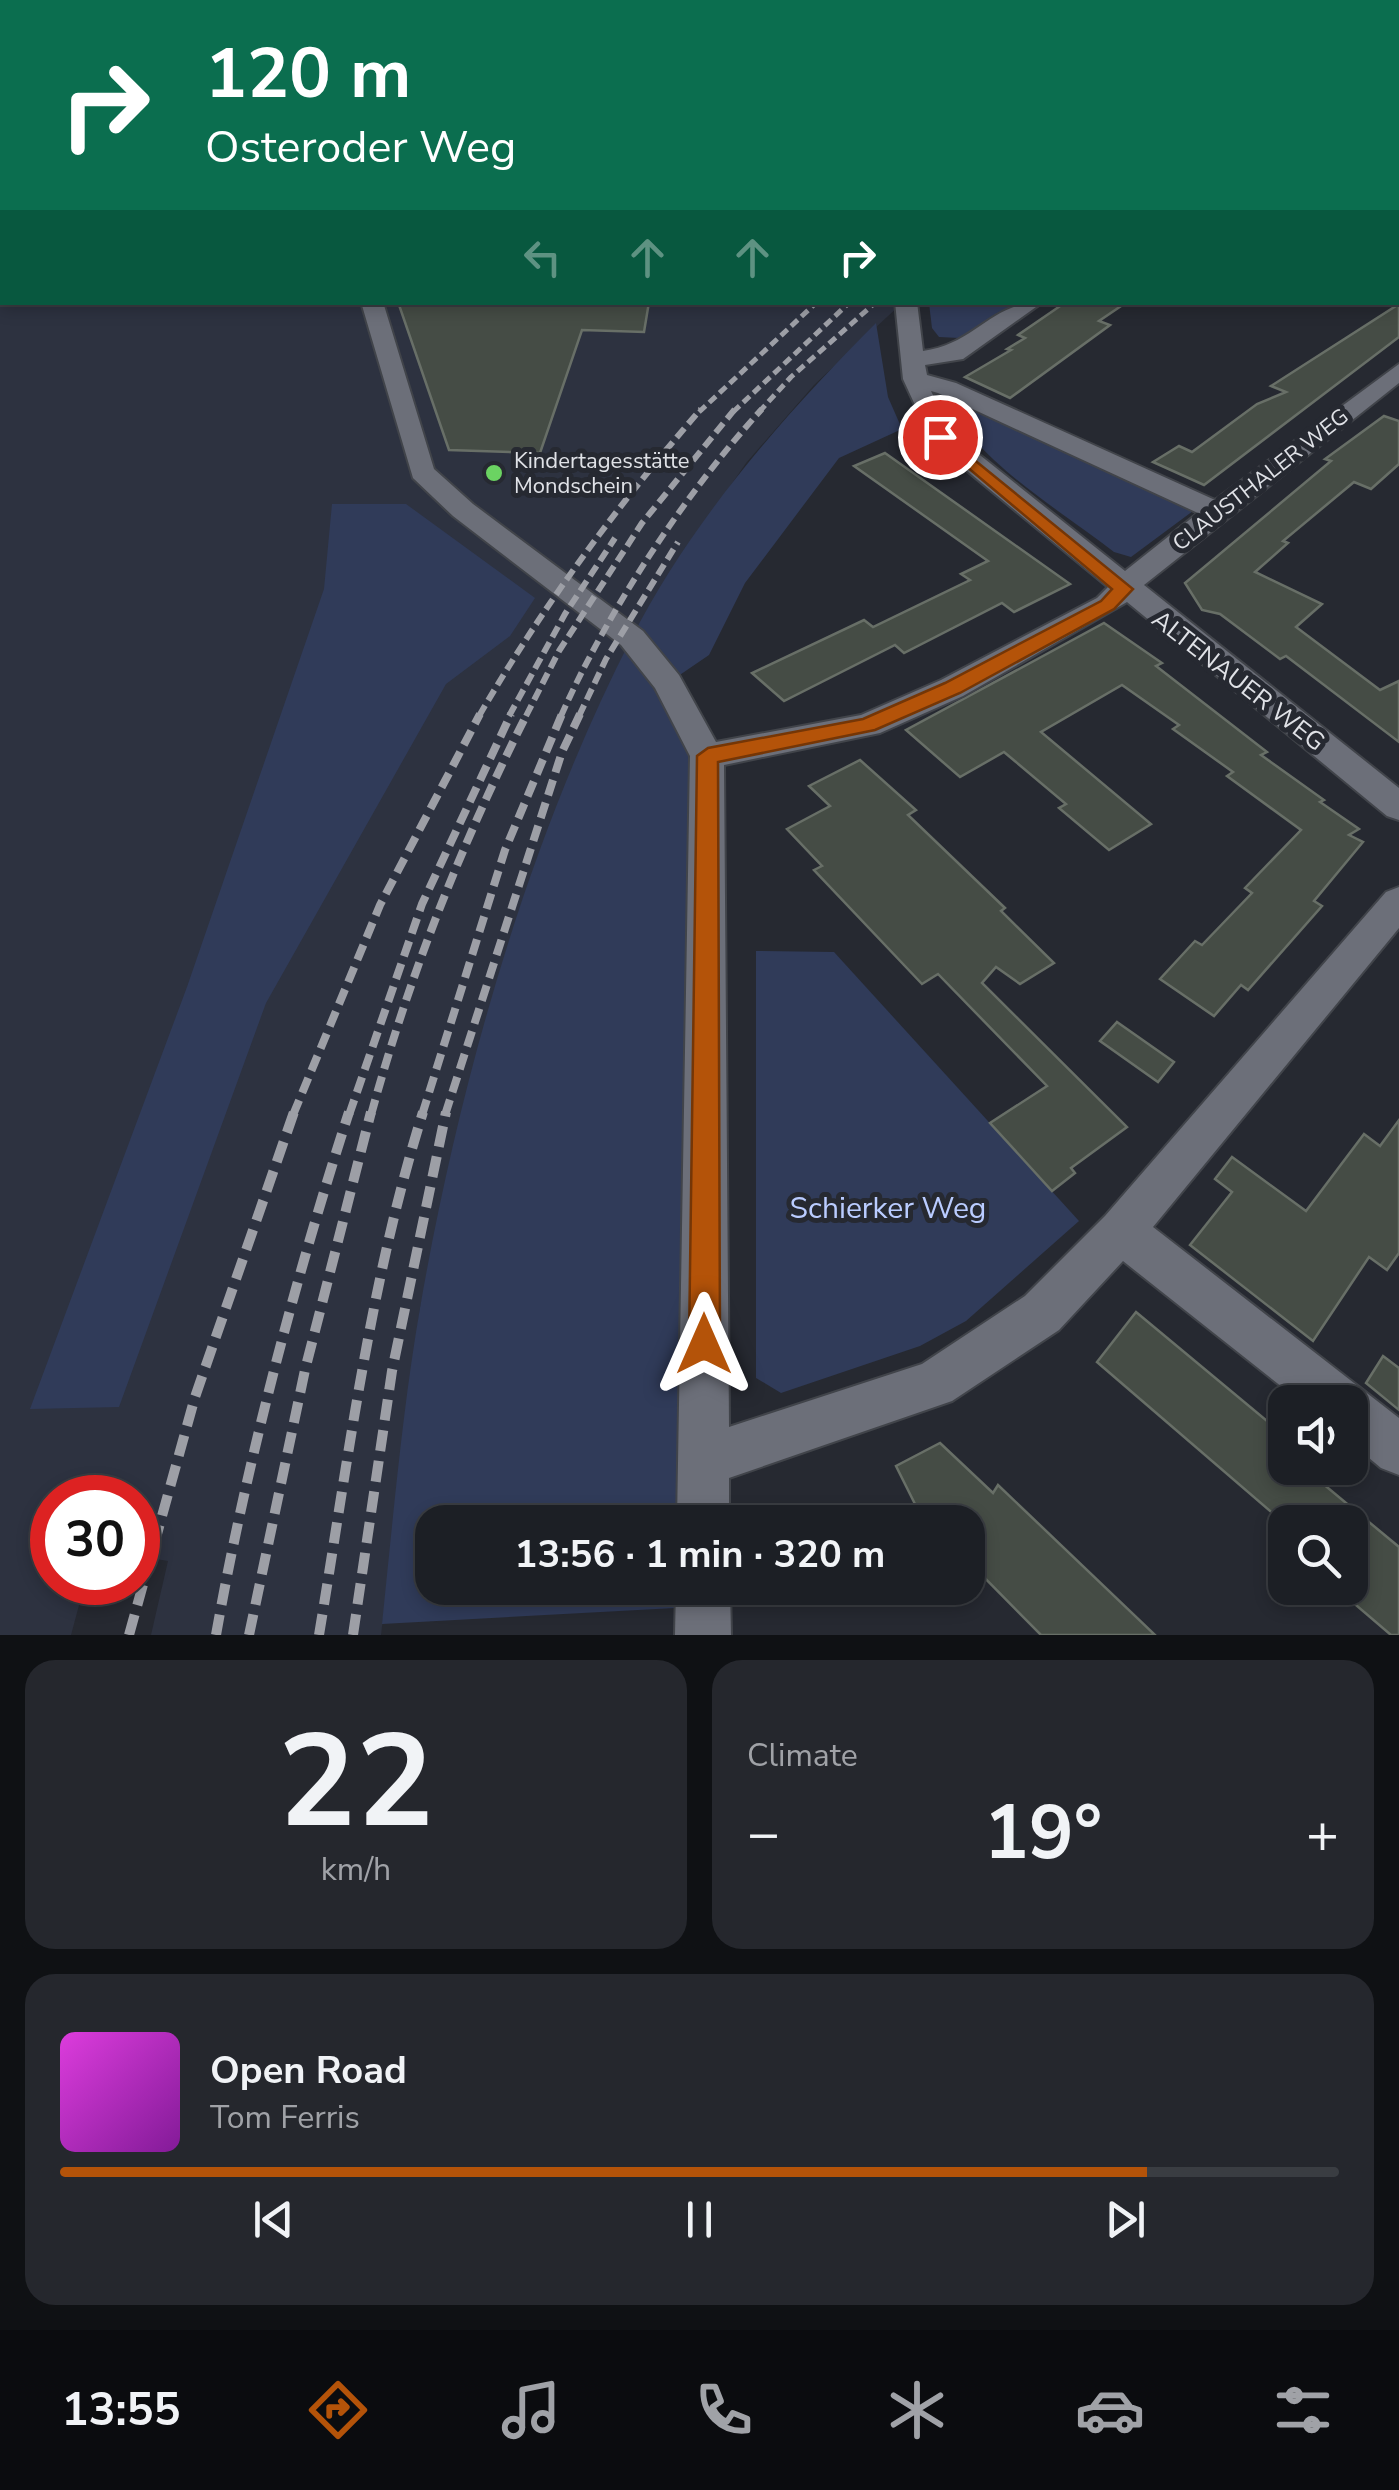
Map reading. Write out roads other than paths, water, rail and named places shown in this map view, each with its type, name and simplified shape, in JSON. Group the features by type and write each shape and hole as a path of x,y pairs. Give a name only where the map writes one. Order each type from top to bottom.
{"street":[{"path":"373,305 422,472 463,510 632,638 668,683 708,756 703,1505"},
{"path":"906,305 914,369"},
{"path":"914,369 955,354 1028,305"},
{"path":"914,369 947,388 1218,512"},
{"name":"ALTENAUER WEG","path":"914,369 925,415 940,437 1399,807"},
{"name":"CLAUSTHALER WEG","path":"708,756 868,725 993,666 1108,605 1218,512 1399,372"},
{"path":"704,1460 935,1384 1042,1313 1122,1231 1399,902"},
{"path":"1122,1231 1318,1385"},
{"path":"1368,1425 1399,1450"},
{"path":"702,1635 703,1605"}],"railway":[{"path":"699,412 814,305"},
{"path":"733,412 847,305"},
{"path":"759,412 791,377 873,305"},
{"path":"479,716 582,557 701,409"},
{"path":"527,714 559,651 642,523 735,409"},
{"path":"561,716 601,636 650,555 705,478 762,409"},
{"path":"509,716 565,614 615,538"},
{"path":"579,716 606,659 678,542"},
{"path":"293,1115 380,905 480,714"},
{"path":"349,1115 422,904 511,714"},
{"path":"371,1115 402,1012 439,910 527,714"},
{"path":"422,1115 505,850 562,714"},
{"path":"445,1115 562,752 580,714"},
{"path":"129,1635 195,1397 294,1112"},
{"path":"216,1635 274,1371 349,1112"},
{"path":"249,1635 305,1370 371,1112"},
{"path":"319,1635 374,1306 423,1112"},
{"path":"353,1635 392,1371 446,1112"}],"place":[{"name":"Kindertagesstätte Mondschein","path":"494,473"}],"park label":[{"name":"Schierker Weg","path":"888,1208"}]}
